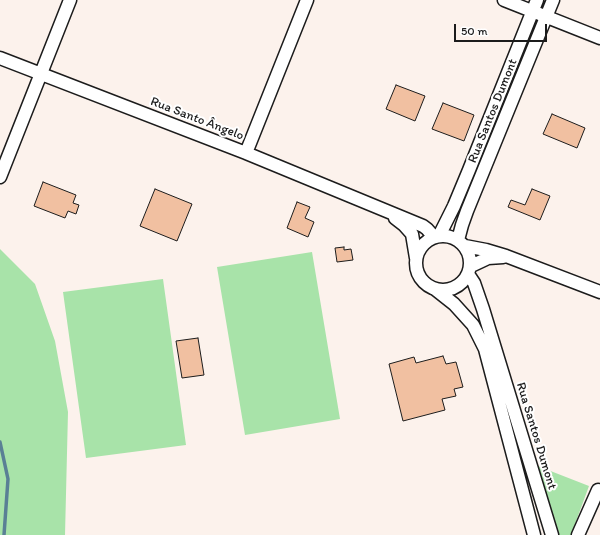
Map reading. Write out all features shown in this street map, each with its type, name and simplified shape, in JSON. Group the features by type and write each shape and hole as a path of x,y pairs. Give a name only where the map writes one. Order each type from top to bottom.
{"street":[{"path":"0,177 70,0"},
{"path":"246,153 307,0"},
{"path":"504,0 535,6 546,17 600,38"},
{"name":"Rua Santos Dumont","path":"462,243 462,225 467,211 553,0"},
{"name":"Rua Santos Dumont","path":"436,237 454,206 535,6"},
{"name":"Rua Santo Ângelo","path":"0,58 246,153 382,209"},
{"path":"382,209 423,226 436,237"},
{"path":"382,209 404,225 412,234 418,274 422,281 435,289 443,291 451,290 464,281 470,270 488,258 506,256"},
{"path":"416,259 419,250 425,242 436,237 449,236 462,243 506,256 600,292"},
{"path":"462,243 469,252 470,270 483,309 489,348"},
{"path":"435,289 454,304 473,325 489,348"},
{"name":"Rua Santos Dumont","path":"489,348 534,535"},
{"name":"Rua Santos Dumont","path":"489,348 552,535"},
{"path":"578,535 598,490"}],"green space":[{"path":"0,249 35,284 55,341 68,412 65,535 0,535"},
{"path":"312,252 340,419 245,435 217,267"},
{"path":"163,279 186,445 86,458 63,292"},
{"path":"530,463 589,486 571,535 553,535"}],"building":[{"path":"396,85 425,96 415,121 386,109"},
{"path":"443,103 474,115 464,141 432,129"},
{"path":"552,114 585,128 577,148 543,134"},
{"path":"43,182 76,195 73,203 79,205 76,214 68,211 65,218 34,206"},
{"path":"155,189 192,204 177,241 140,226"},
{"path":"532,189 550,196 540,220 508,207 511,200 525,205"},
{"path":"297,202 310,207 305,218 314,222 308,237 287,228"},
{"path":"344,247 344,250 351,249 353,260 337,262 335,248"},
{"path":"198,338 204,375 182,378 176,341"},
{"path":"443,356 446,364 456,362 463,387 454,389 456,396 442,399 445,410 403,421 389,364 414,357 416,363"}],"waterway":[{"path":"0,442 8,479 4,535"}]}
